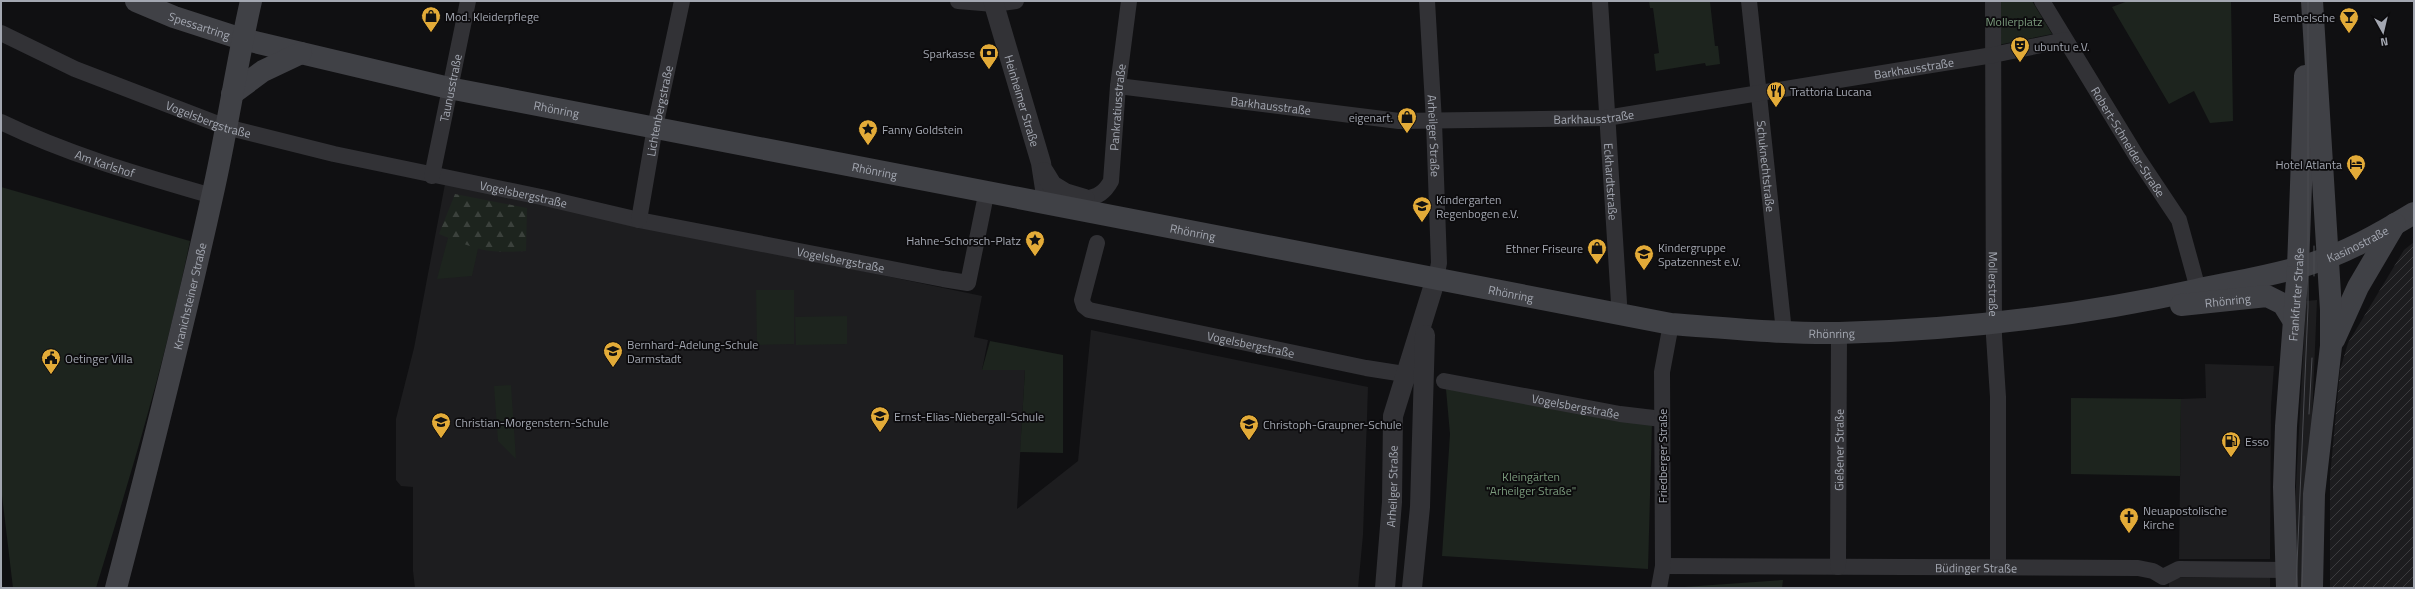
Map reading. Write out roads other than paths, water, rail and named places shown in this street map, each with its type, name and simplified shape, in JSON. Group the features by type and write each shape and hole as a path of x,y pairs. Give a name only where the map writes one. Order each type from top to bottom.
{"main road":[{"name":"Spessartring","path":"136,1 174,17 242,39"},
{"name":"Kranichsteiner Straße","path":"116,588 139,500 212,196 242,39 252,1"},
{"name":"Frankfurter Straße","path":"2312,1 2329,257 2331,346 2315,488 2312,588"},
{"name":"Frankfurter Straße","path":"2287,579 2284,487 2293,320 2298,267 2308,22 2312,1"},
{"name":"Rhönring","path":"242,39 449,88 1184,228 1618,315 1671,324 1784,332 1838,333 1994,324 2152,300 2298,267"},
{"path":"232,94 263,71 301,53"},
{"path":"1085,199 1175,217 1184,228"},
{"name":"Kasinostraße","path":"2298,267 2329,257 2414,213"},
{"name":"Frankfurter Straße","path":"2331,346 2358,287 2395,224"},
{"name":"Rhönring","path":"2152,300 2184,305 2267,296 2283,304 2293,320"}],"street":[{"name":"Taunusstraße","path":"432,176 468,1"},
{"name":"Lichtenbergstraße","path":"639,220 655,127 682,1"},
{"path":"958,1 993,3 1016,1"},
{"name":"Pankratiusstraße","path":"1085,199 1100,195 1107,189 1111,181 1118,86 1129,1"},
{"name":"Arheilger Straße","path":"1412,588 1420,507 1414,376 1425,317 1439,263 1434,122 1427,1"},
{"name":"Eckhardtstraße","path":"1600,1 1606,118 1619,303 1618,315"},
{"name":"Schuknechtstraße","path":"1749,1 1784,332"},
{"name":"Mollerstraße","path":"1993,1 1994,324 1998,397 1998,568"},
{"name":"Robert-Schneider-Straße","path":"2042,1 2137,157 2179,220 2198,290"},
{"name":"Heinheimer Straße","path":"993,3 1044,172 1047,202"},
{"name":"Vogelsbergstraße","path":"1,33 75,69 226,127 334,154 432,176 541,197 639,220 864,265 968,283 987,190"},
{"name":"Barkhausstraße","path":"1118,86 1399,122 1606,118 1993,55 2066,40"},
{"name":"Am Karlshof","path":"1,122 50,145 113,168 212,196"},
{"path":"1044,172 1052,185 1065,193 1085,199"},
{"name":"Vogelsbergstraße","path":"1097,243 1082,302 1089,310 1414,376"},
{"name":"Friedberger Straße","path":"1659,588 1662,566 1662,372 1671,324"},
{"name":"Gießener Straße","path":"1838,333 1838,567"},
{"name":"Arheilger Straße","path":"1385,588 1392,502 1393,416 1414,376"},
{"name":"Vogelsbergstraße","path":"1444,381 1620,414 1662,419"},
{"name":"Büdinger Straße","path":"1662,566 2138,568 2153,571 2162,582 2179,569 2287,579"}],"tram line":[{"path":"2296,588 2308,307 2308,1"},
{"path":"2314,246 2314,276"},
{"path":"2309,414 2312,358"},
{"path":"2302,588 2304,516"}],"place":[{"name":"Mod. Kleiderpflege","path":"431,33"},
{"name":"Bembelsche","path":"2349,34"},
{"name":"ubuntu e.V.","path":"2020,63"},
{"name":"Sparkasse","path":"989,70"},
{"name":"Trattoria Lucana","path":"1776,108"},
{"name":"eigenart.","path":"1407,134"},
{"name":"Fanny Goldstein","path":"868,146"},
{"name":"Hotel Atlanta","path":"2356,181"},
{"name":"Kindergarten Regenbogen e.V.","path":"1422,223"},
{"name":"Hahne-Schorsch-Platz","path":"1035,257"},
{"name":"Ethner Friseure","path":"1597,265"},
{"name":"Kindergruppe Spatzennest e.V.","path":"1644,271"},
{"name":"Bernhard-Adelung-Schule Darmstadt","path":"613,368"},
{"name":"Oetinger Villa","path":"51,375"},
{"name":"Ernst-Elias-Niebergall-Schule","path":"880,433"},
{"name":"Christian-Morgenstern-Schule","path":"441,439"},
{"name":"Christoph-Graupner-Schule","path":"1249,441"},
{"name":"Esso","path":"2231,458"},
{"name":"Neuapostolische Kirche","path":"2129,534"}],"park label":[{"name":"Mollerplatz","path":"2014,21"},
{"name":"Kleingärten \"Arheilger Straße\"","path":"1531,483"}]}
